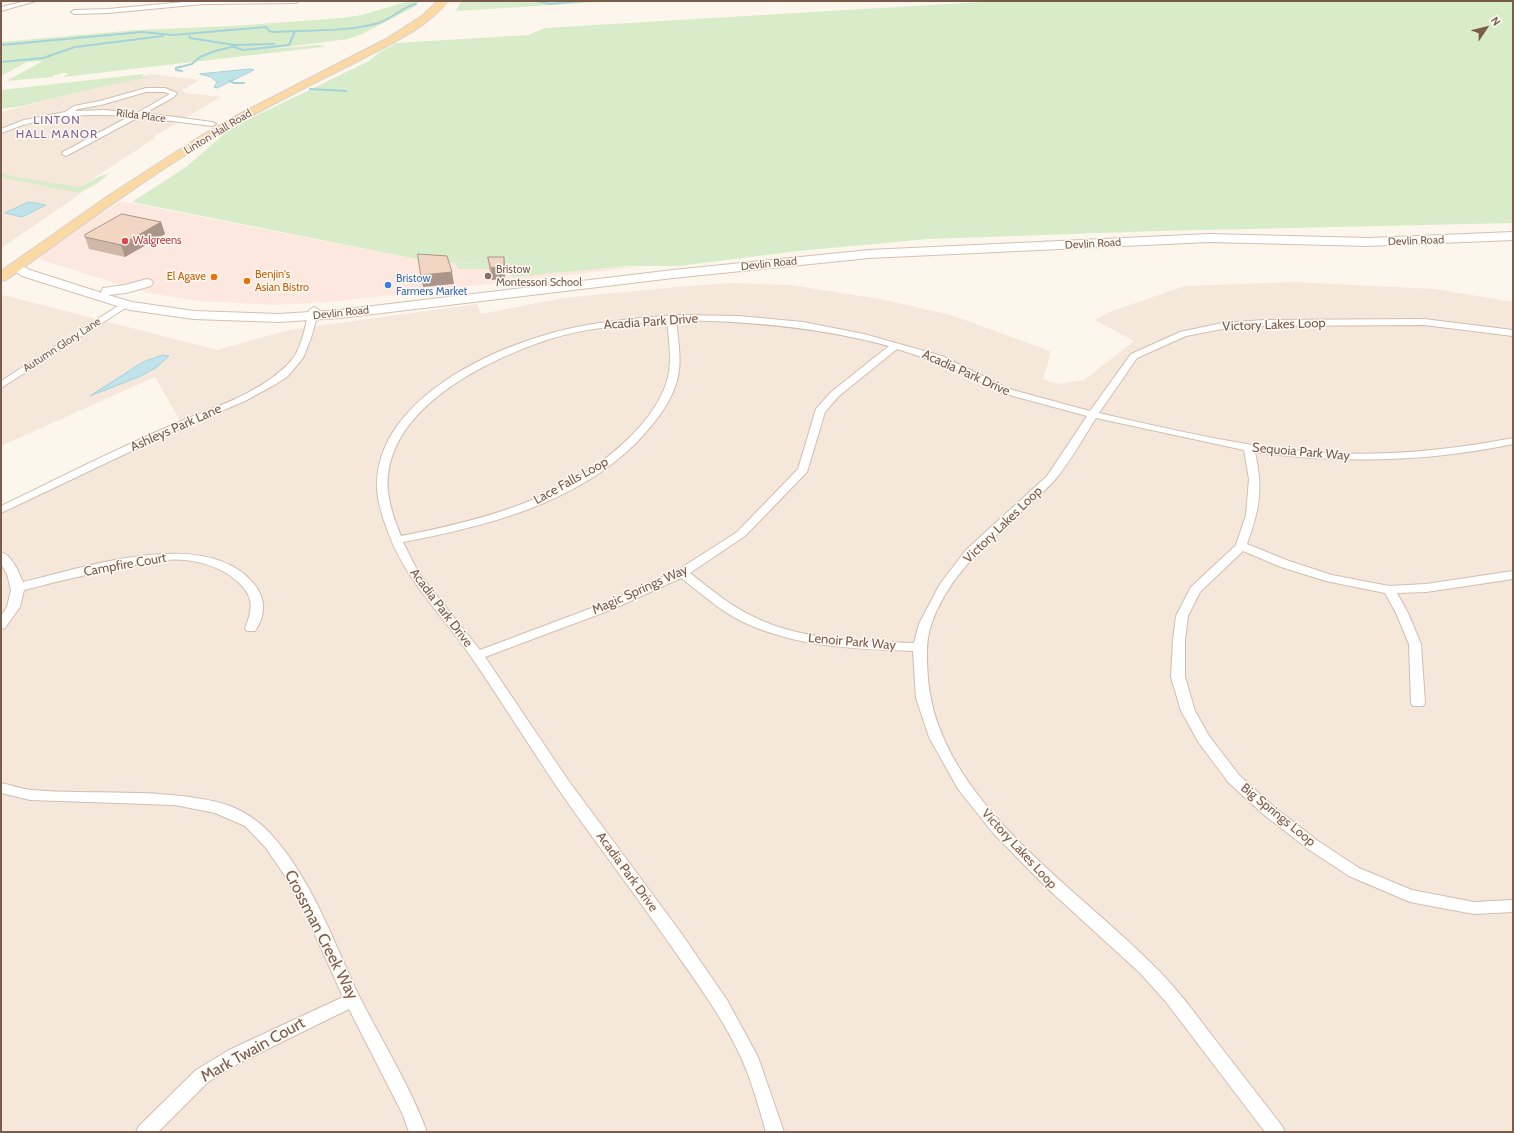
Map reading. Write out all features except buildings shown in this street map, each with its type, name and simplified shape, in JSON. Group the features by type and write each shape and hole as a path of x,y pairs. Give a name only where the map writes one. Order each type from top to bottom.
{"main road":[{"name":"Linton Hall Road","path":"1,277 5,264 212,124 384,37 411,19 431,1"},
{"name":"Linton Hall Road","path":"5,264 234,121 402,34 425,18 443,1"},
{"name":"Devlin Road","path":"5,264 26,273 124,305 163,312 205,316 260,318 603,278 673,274 869,254 961,248 1071,246 1209,238 1368,242 1513,236"},
{"name":"Devlin Road","path":"5,264 43,269 107,291 142,300 229,310 313,313"},
{"path":"107,291 126,289 147,283 137,294 142,300"}],"street":[{"path":"1,9 33,1"},
{"path":"74,12 121,10 203,2 296,1"},
{"path":"66,154 172,96 174,93 160,90 146,90 101,103 76,107 68,113"},
{"name":"Rilda Place","path":"1,131 28,122 68,113 96,111 212,124"},
{"name":"Autumn Glory Lane","path":"1,385 124,305"},
{"name":"Ashleys Park Lane","path":"1,510 182,424 241,399 267,384 293,365 300,355 313,313"},
{"name":"Acadia Park Drive","path":"775,1132 747,1051 713,992 564,786 513,712 478,656 411,570 397,540 383,502 383,466 400,430 424,401 456,377 496,355 544,338 595,326 641,320 724,317 786,323 837,332 896,345 944,360 968,371 1003,391 1092,416"},
{"name":"Lace Falls Loop","path":"397,540 451,529 507,514 556,492 604,466 634,441 657,414 672,384 674,347 670,319"},
{"name":"Victory Lakes Loop","path":"1276,1132 1167,991 1140,962 1053,885 998,829 963,785 936,737 923,698 919,647 925,624 944,587 970,553 1051,478 1118,377 1134,356 1160,343 1183,334 1214,328 1264,323 1424,322 1467,326 1513,333"},
{"name":"Magic Springs Way","path":"478,656 609,606 682,573 741,534 782,494 803,470 820,411 835,394 896,345"},
{"name":"Sequoia Park Way","path":"1092,416 1249,448 1288,453 1358,457 1411,456 1457,452 1513,441"},
{"name":"Big Springs Loop","path":"1249,448 1255,479 1252,515 1241,546 1195,590 1182,616 1178,677 1188,711 1204,739 1234,779 1268,810 1313,844 1354,872 1410,896 1474,908 1513,906"},
{"path":"1241,546 1286,564 1330,578 1389,590 1426,588 1513,575"},
{"path":"1,556 11,568 19,587 15,601 1,625"},
{"name":"Campfire Court","path":"19,587 97,568 153,558 178,556 210,560 240,576 255,593 259,610 251,628"},
{"name":"Lenoir Park Way","path":"682,573 746,618 776,631 813,640 862,645 919,647"},
{"path":"1389,590 1402,613 1415,644 1418,703"},
{"name":"Crossman Creek Way","path":"1,788 30,795 175,800 218,808 250,822 270,844 290,872 315,917 353,1000 411,1113 418,1132"},
{"name":"Mark Twain Court","path":"145,1132 202,1076 236,1056 291,1028 353,1000"}],"shaded area":[{"path":"151,74 200,80 182,90 186,93 221,97 153,137 155,138 74,191 82,193 1,248 1,112"},
{"path":"120,201 431,262 638,267 330,302 273,305 199,301 148,293 41,260 40,256"},
{"path":"1294,282 1435,289 1513,302 1513,1132 1,1132 1,510 182,424 155,377 1,446 1,298 4,295 217,350 289,330 477,304 481,314 563,298 677,287 732,283 790,285 886,300 954,316 1050,351 1048,364 1043,379 1058,384 1084,380 1134,341 1095,320 1112,311 1185,286"}],"green space":[{"path":"461,1 617,1 456,11"},
{"path":"997,1 1513,1 1513,223 1158,231 928,239 798,251 679,266 627,266 513,277 508,264 431,262 132,202 186,167 231,128 369,61 380,52 396,43 528,35 545,28"},
{"path":"405,2 418,2 414,7 360,35 348,39 271,49 317,45 325,46 322,47 63,77 68,73 62,73 53,77 6,81 43,61 27,62 1,76 1,42 136,30 233,26 342,18 362,15"},
{"path":"144,74 142,77 156,76 109,85 22,106 1,109 1,90"},
{"path":"1,173 20,178 80,187 100,176 109,174 98,183 79,193 1,177"},
{"path":"455,263 501,264 503,269 458,269"}],"water":[{"path":"251,69 254,70 217,88 214,87 217,82 211,77 200,74"},
{"path":"29,202 46,205 22,217 5,213"},
{"path":"163,355 169,356 157,367 141,376 90,396 143,362"}],"waterway":[{"path":"536,1 550,4 581,1"},
{"path":"295,31 363,27 386,20 405,8 416,4"},
{"path":"1,45 142,32 173,35 266,27 269,31 273,32 295,31"},
{"path":"234,47 243,50 289,45 295,31"},
{"path":"189,34 190,38 234,45 274,44"},
{"path":"1,62 43,58 75,47 163,36"},
{"path":"182,71 176,70 176,68 192,64 200,57 215,51 236,46"},
{"path":"230,81 234,83 244,83"},
{"path":"310,89 346,91"}],"place":[{"name":"Walgreens","path":"125,241"},
{"name":"Bristow Montessori School","path":"488,276"},
{"name":"El Agave","path":"214,277"},
{"name":"Benjin's Asian Bistro","path":"247,281"},
{"name":"Bristow Farmers Market","path":"388,285"}],"district":[{"name":"LINTON HALL MANOR","path":"57,127"}]}
